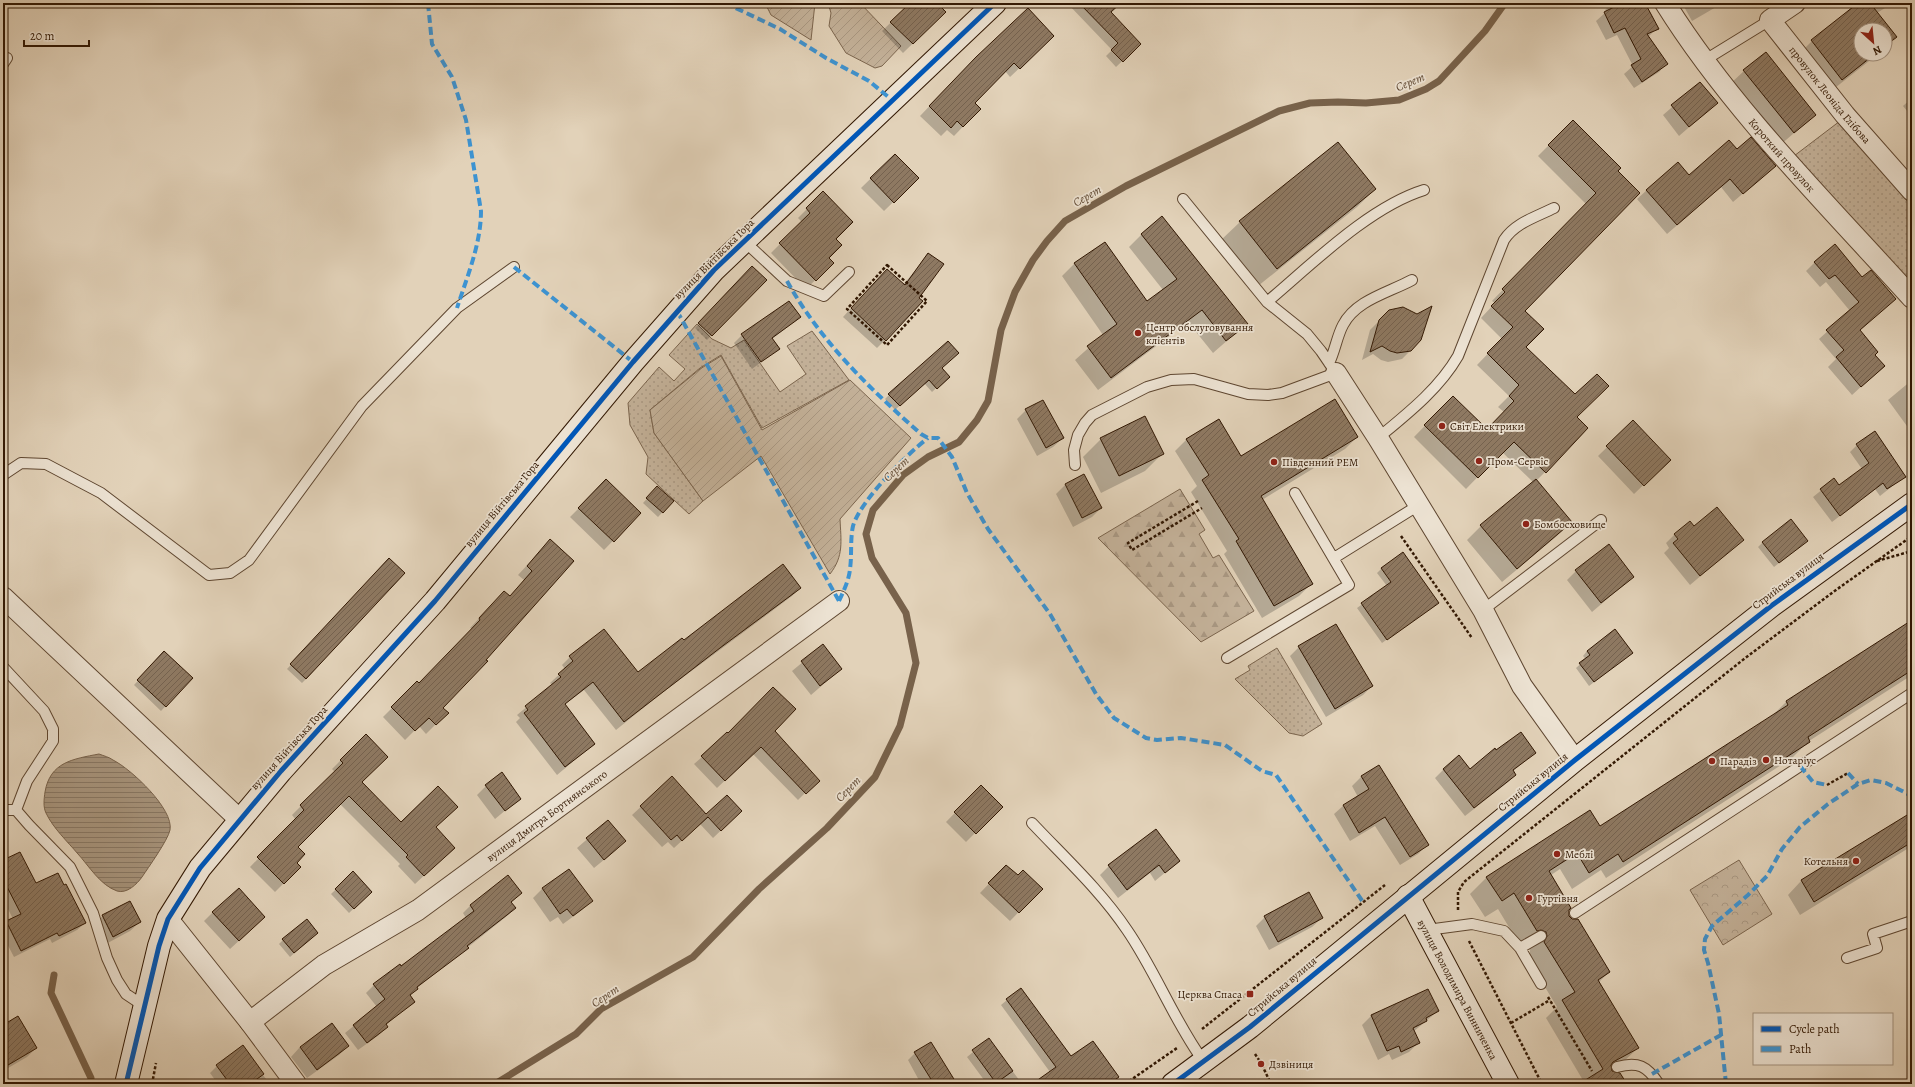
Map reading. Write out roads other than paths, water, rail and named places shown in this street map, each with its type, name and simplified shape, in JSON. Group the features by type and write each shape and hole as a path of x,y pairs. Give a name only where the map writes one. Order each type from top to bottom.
{"street":[{"name":"вулиця Війтівська Гора","path":"126,1084 159,946 168,919 200,868 239,819 435,601 677,311 714,270 995,3"},
{"name":"Короткий провулок","path":"1665,3 1682,30 1705,60 1788,161 1912,298"},
{"path":"1770,20 1795,3"},
{"name":"провулок Леоніда Глібова","path":"1770,20 1845,116 1912,190"},
{"path":"1332,368 1378,438 1483,610 1522,686 1575,760"},
{"name":"Стрийська вулиця","path":"1173,1084 1204,1062 1575,760 1770,606 1912,504"},
{"path":"3,597 239,819"},
{"name":"вулиця Дмитра Бортнянського","path":"250,1022 324,965 418,910 839,601"},
{"name":"вулиця Володимира Винниченка","path":"1408,896 1508,1084"},
{"path":"168,919 250,1022 296,1084"}],"lane":[{"path":"1705,60 1770,20"},
{"path":"1267,302 1379,211 1406,196 1424,190"},
{"path":"1183,199 1267,302 1306,334 1321,351 1332,368"},
{"path":"1378,438 1405,415 1450,369 1458,356 1508,233 1515,226 1554,208"},
{"path":"744,241 787,281 824,296 849,272"},
{"path":"3,475 21,463 46,464 101,493 209,575 230,573 248,560 362,406 457,308 514,267"},
{"path":"1332,368 1335,350 1342,326 1350,314 1366,301 1393,290 1412,280"},
{"path":"1075,465 1074,450 1078,435 1088,419 1092,415 1147,387 1171,380 1194,379 1248,394 1268,395 1282,393 1332,368"},
{"path":"1227,658 1349,585 1295,493"},
{"path":"1334,558 1419,505"},
{"path":"1483,610 1601,520"},
{"path":"3,667 44,712 53,729 53,741 27,781 16,810"},
{"path":"1575,913 1912,693"},
{"path":"3,810 16,810 70,867 93,913 107,958 117,980 126,994 144,1006"},
{"path":"1032,822 1102,897 1127,929 1188,1040 1204,1062"},
{"path":"1847,958 1877,948 1873,934 1912,921"},
{"path":"1427,930 1472,924 1504,931 1520,948 1541,984"},
{"path":"1520,948 1540,936"},
{"path":"1617,1067 1628,1064 1641,1066 1652,1074 1659,1084"}],"waterway":[{"name":"Серет","path":"495,1084 576,1034 601,1009 693,957 759,889 827,828 875,777 900,726 916,663 906,613 872,558 866,534 873,510 903,475 928,457 959,442 977,420 988,401 1001,330 1015,292 1033,260 1047,241 1065,221 1126,186 1279,111 1310,103 1366,103 1399,100 1426,89 1439,81 1485,31 1505,3"},
{"path":"54,975 51,993 91,1078 91,1084"}],"place":[{"name":"Центр обслуговування клієнтів","path":"1138,333"},
{"name":"Світ Електрики","path":"1442,426"},
{"name":"Пром-Сервіс","path":"1479,461"},
{"name":"Південний РЕМ","path":"1274,462"},
{"name":"Бомбосховище","path":"1526,524"},
{"name":"Нотаріус","path":"1766,760"},
{"name":"Парадіз","path":"1712,761"},
{"name":"Меблі","path":"1557,854"},
{"name":"Котельня","path":"1856,861"},
{"name":"Гуртівня","path":"1529,898"},
{"name":"Церква Спаса","path":"1250,994"},
{"name":"Дзвіниця","path":"1261,1064"}]}
